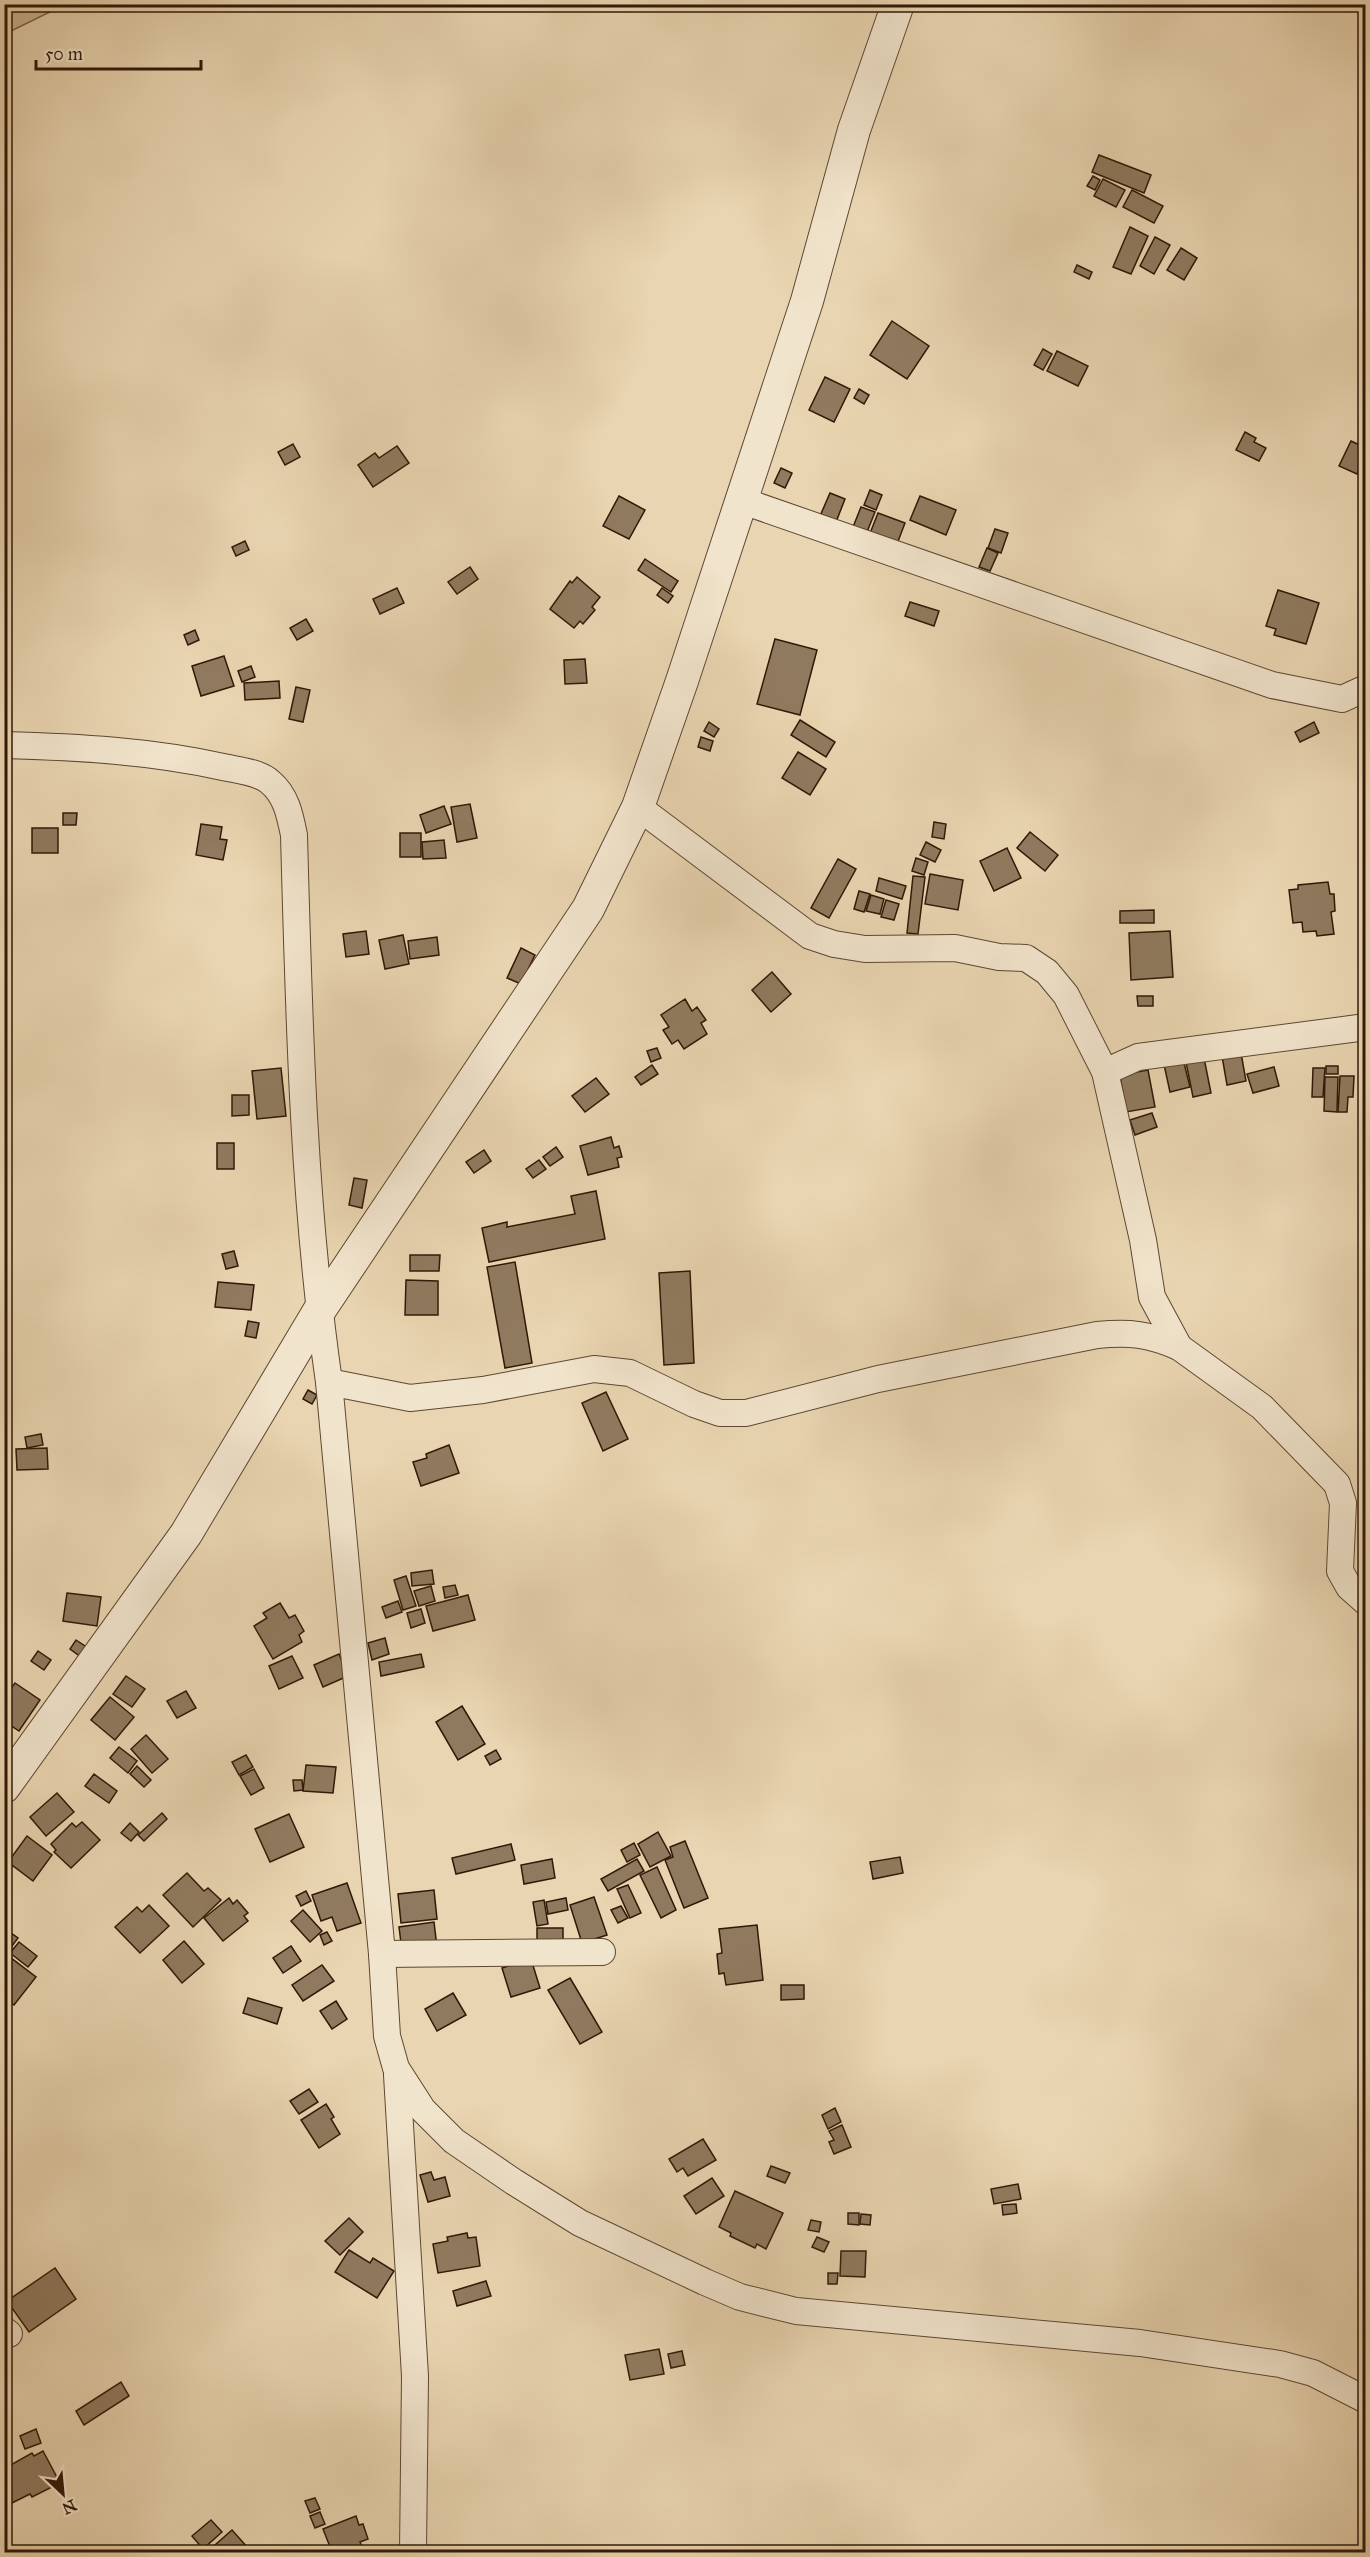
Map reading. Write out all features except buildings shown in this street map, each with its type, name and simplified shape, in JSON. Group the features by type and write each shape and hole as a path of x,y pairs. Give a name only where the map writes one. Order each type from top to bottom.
{"street":[{"path":"4,1787 186,1534 319,1311 588,909 638,807 682,681 807,301 854,130 898,4"},
{"path":"740,500 1272,686 1342,699 1365,688"},
{"path":"4,745 129,752 245,771 268,780 279,791 286,803 294,834 301,1054 319,1311 329,1382 382,1954 387,2036 396,2068 415,2376 413,2553"},
{"path":"638,807 810,936 834,944 865,950 955,948 999,957 1026,958 1047,972 1066,995 1105,1072 1143,1240 1152,1297 1179,1347"},
{"path":"1105,1072 1138,1057 1365,1027"},
{"path":"329,1382 410,1398 483,1390 594,1369 630,1373 694,1404 720,1413 746,1413 878,1379 1097,1335 1126,1332 1149,1335 1179,1347 1262,1407 1337,1484 1343,1503 1340,1571 1349,1587 1365,1602"},
{"path":"382,1954 602,1952"},
{"path":"396,2068 423,2110 454,2141 514,2182 580,2223 740,2297 796,2311 1140,2343 1280,2364 1313,2373 1365,2400"}],"shaded area":[{"path":"5,4 63,4 64,5 5,34"}]}
